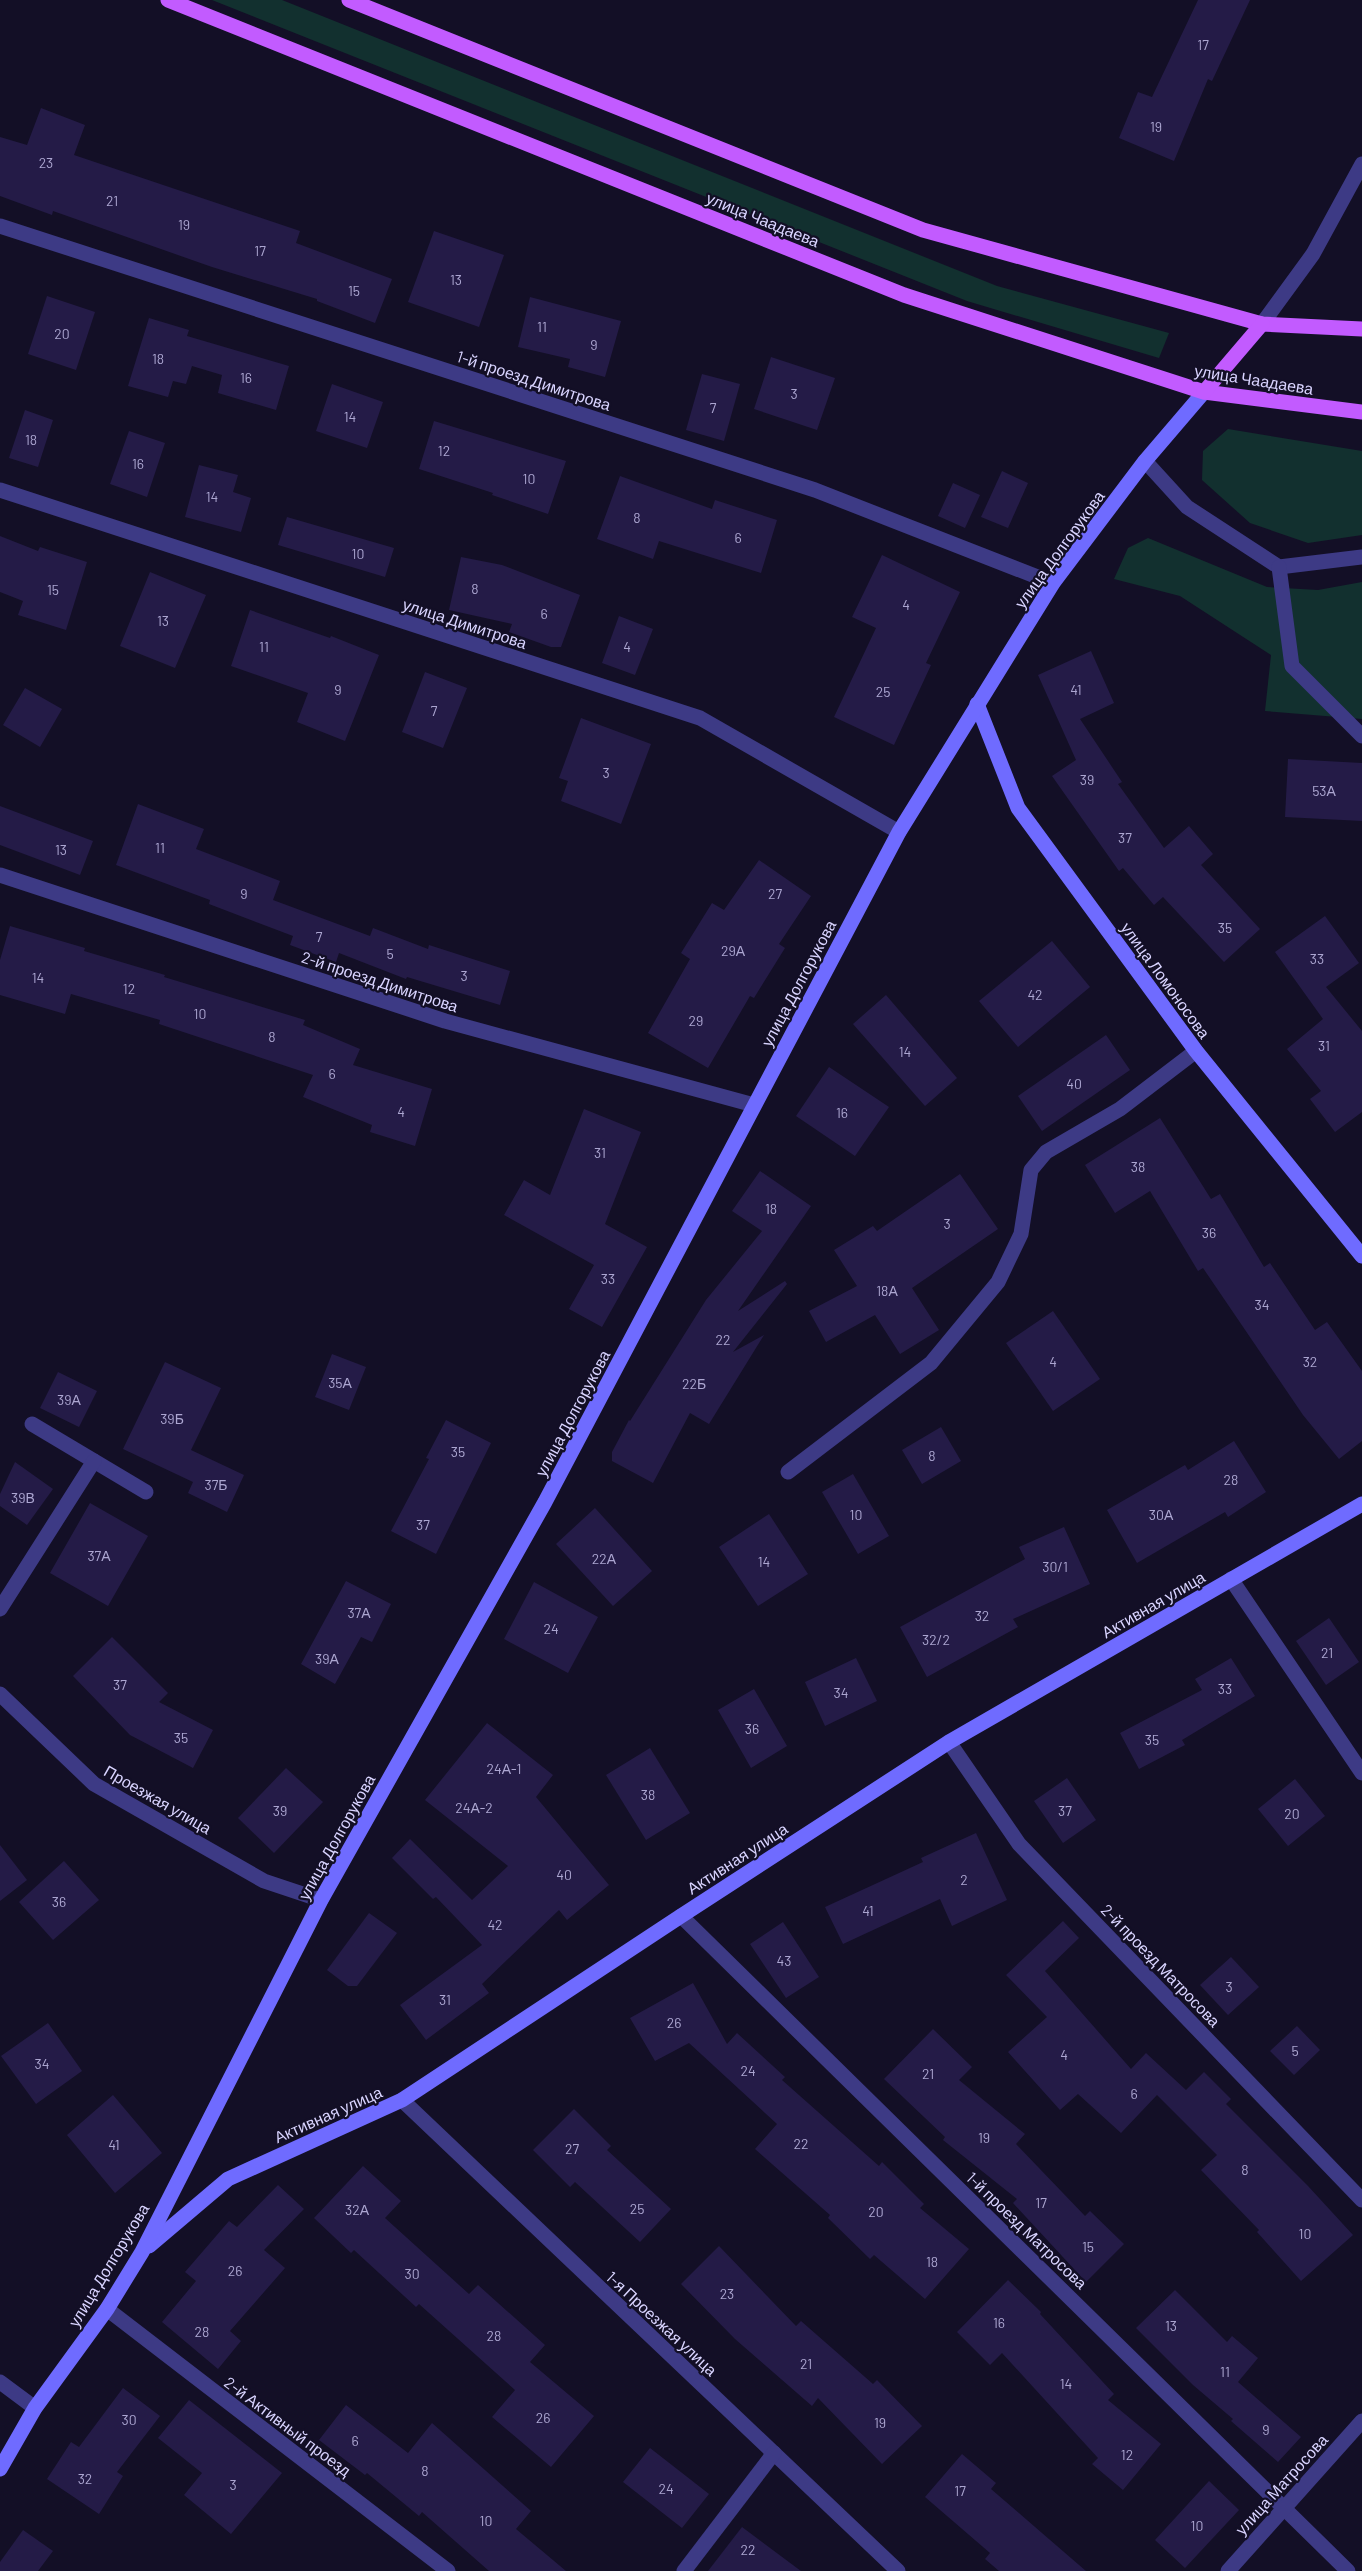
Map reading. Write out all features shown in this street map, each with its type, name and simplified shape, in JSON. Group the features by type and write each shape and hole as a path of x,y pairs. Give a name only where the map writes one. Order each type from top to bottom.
{"main road":[{"name":"улица Чаадаева","path":"168,0 904,294 1203,392 1362,412"},
{"path":"349,0 923,230 1262,324 1362,329"},
{"path":"1203,392 1262,324"},
{"name":"улица Долгорукова","path":"0,2469 35,2408 107,2309 142,2252 321,1900 545,1502 899,832 1053,583 1145,461 1203,392"},
{"name":"улица Ломоносова","path":"977,704 1018,808 1196,1052 1362,1256"},
{"name":"Активная улица","path":"142,2252 228,2179 402,2100 949,1743 1362,1504"}],"street":[{"path":"1262,324 1313,254 1362,164"},
{"name":"1-й проезд Димитрова","path":"0,226 815,490 1053,583"},
{"path":"1145,461 1187,507 1279,567 1362,557"},
{"name":"улица Димитрова","path":"0,490 700,718 899,832"},
{"path":"1279,567 1292,666 1362,736"},
{"name":"2-й проезд Димитрова","path":"0,875 445,1021 754,1105"},
{"path":"788,1472 931,1363 998,1282 1021,1234 1031,1170 1046,1152 1120,1109 1196,1052"},
{"path":"32,1424 146,1492"},
{"path":"0,1609 94,1461"},
{"path":"1231,1579 1362,1773"},
{"name":"Проезжая улица","path":"0,1694 94,1784 264,1881 321,1900"},
{"name":"2-й проезд Матросова","path":"949,1743 1019,1844 1362,2200"},
{"name":"1-й проезд Матросова","path":"681,1916 1348,2571"},
{"name":"1-я Проезжая улица","path":"402,2100 898,2571"},
{"name":"2-й Активный проезд","path":"107,2309 448,2571"},
{"path":"0,2382 35,2408"},
{"name":"улица Матросова","path":"1228,2571 1362,2421"},
{"path":"684,2571 774,2453"}],"green space":[{"path":"212,0 282,0 997,286 1169,333 1159,358 967,301"},
{"path":"1228,429 1362,451 1362,535 1308,543 1250,523 1202,480 1203,451"},
{"path":"1148,538 1267,587 1318,590 1362,582 1362,719 1265,711 1271,655 1180,596 1114,579 1128,548"}],"building":[{"path":"1198,0 1250,0 1212,81 1208,79 1174,161 1119,138 1138,92 1152,97"},
{"path":"41,108 85,125 74,155 300,231 296,243 392,279 375,323 317,301 317,299 212,267 53,211 52,215 0,196 0,137 27,145"},
{"path":"434,231 504,255 479,327 408,302"},
{"path":"47,296 95,312 76,370 28,354"},
{"path":"530,297 621,321 605,377 568,367 570,359 518,347"},
{"path":"149,318 189,330 187,336 289,366 276,410 218,393 222,375 192,366 186,384 173,381 168,397 128,386"},
{"path":"771,357 835,378 817,430 754,409"},
{"path":"702,374 740,384 724,441 686,430"},
{"path":"332,384 383,402 367,448 316,431"},
{"path":"25,410 53,420 38,467 9,458"},
{"path":"434,421 566,461 548,514 419,469"},
{"path":"129,431 165,443 147,497 110,484"},
{"path":"199,465 238,475 233,492 251,498 241,532 185,517"},
{"path":"1002,471 1028,483 1008,528 981,517"},
{"path":"620,476 712,509 715,500 777,520 761,573 659,541 653,559 597,539"},
{"path":"953,483 980,495 965,528 938,516"},
{"path":"287,517 394,548 385,577 278,545"},
{"path":"0,536 38,551 40,547 87,562 66,630 18,615 23,601 0,592"},
{"path":"882,555 960,592 926,663 931,665 894,745 834,717 876,628 852,617"},
{"path":"461,557 502,565 580,595 561,647 551,647 509,632 512,624 449,610"},
{"path":"150,572 206,595 175,668 120,646"},
{"path":"250,610 330,638 331,636 379,655 345,741 297,722 308,693 231,666"},
{"path":"619,616 653,629 635,675 602,663"},
{"path":"1091,651 1114,703 1080,719 1122,782 1118,784 1164,848 1189,826 1213,854 1201,865 1260,929 1224,962 1163,897 1154,905 1123,868 1119,871 1052,776 1076,760 1038,675"},
{"path":"425,672 467,688 443,748 402,732"},
{"path":"25,688 62,709 40,747 3,725"},
{"path":"581,718 651,744 621,824 561,801 568,781 559,778"},
{"path":"1288,759 1362,763 1362,821 1285,817"},
{"path":"138,804 204,829 196,849 280,881 273,900 370,936 373,928 428,949 429,945 510,971 500,1005 407,977 406,979 339,953 336,962 290,945 293,936 209,904 210,900 116,865"},
{"path":"0,806 93,841 80,875 0,845"},
{"path":"759,860 811,896 779,944 785,948 754,998 750,996 708,1068 648,1033 690,959 681,953 712,903 724,910"},
{"path":"1325,916 1359,963 1326,987 1362,1031 1362,1112 1335,1132 1310,1099 1321,1091 1287,1049 1323,1019 1275,952"},
{"path":"10,926 85,948 84,951 165,975 164,977 305,1020 303,1025 360,1049 353,1065 432,1089 415,1146 370,1132 372,1125 303,1097 313,1075 159,1024 160,1020 71,994 65,1014 0,995 0,960"},
{"path":"1052,941 1090,987 1018,1047 979,1001"},
{"path":"886,995 957,1078 925,1106 853,1024"},
{"path":"1106,1035 1130,1070 1042,1131 1018,1096"},
{"path":"829,1067 889,1107 855,1156 796,1116"},
{"path":"584,1109 641,1132 605,1224 647,1247 602,1327 569,1309 594,1265 504,1215 524,1180 550,1195"},
{"path":"1160,1118 1211,1199 1220,1194 1264,1267 1270,1263 1315,1330 1327,1322 1362,1371 1362,1441 1339,1459 1303,1415 1203,1268 1198,1271 1150,1191 1115,1213 1085,1165"},
{"path":"760,1171 811,1206 738,1311 785,1281 787,1284 733,1352 764,1335 709,1424 690,1413 653,1483 612,1461 612,1452 629,1420 706,1300 762,1231 732,1211"},
{"path":"960,1174 998,1229 912,1288 939,1330 900,1354 875,1315 826,1342 809,1311 857,1286 834,1250 873,1226 877,1231"},
{"path":"1053,1311 1100,1379 1053,1411 1006,1343"},
{"path":"332,1354 366,1367 349,1410 315,1397"},
{"path":"165,1362 221,1388 191,1450 244,1475 227,1512 188,1493 193,1482 123,1449"},
{"path":"58,1372 97,1391 79,1427 40,1408"},
{"path":"446,1420 491,1443 436,1554 391,1531 429,1459 426,1458"},
{"path":"941,1427 961,1461 922,1484 902,1450"},
{"path":"1234,1441 1266,1492 1228,1517 1225,1512 1137,1563 1107,1510 1185,1465 1188,1470"},
{"path":"15,1462 53,1489 27,1525 0,1506 0,1494"},
{"path":"853,1474 889,1536 858,1554 822,1492"},
{"path":"90,1503 148,1536 108,1606 50,1573"},
{"path":"595,1508 652,1571 613,1606 556,1544"},
{"path":"769,1514 808,1574 758,1606 719,1547"},
{"path":"1064,1527 1090,1584 1013,1619 1018,1627 927,1677 900,1627 1025,1559 1019,1547"},
{"path":"346,1581 391,1604 372,1642 361,1637 335,1684 301,1664"},
{"path":"534,1582 598,1617 568,1673 504,1639"},
{"path":"1329,1618 1359,1662 1326,1685 1296,1641"},
{"path":"112,1637 168,1693 159,1702 213,1730 193,1768 130,1735 73,1676"},
{"path":"856,1658 877,1701 825,1726 805,1682"},
{"path":"1231,1658 1255,1696 1182,1740 1185,1745 1139,1769 1120,1733 1202,1690 1195,1679"},
{"path":"754,1689 787,1746 751,1768 718,1710"},
{"path":"487,1723 553,1775 536,1797 609,1885 567,1920 559,1910 482,1984 489,1993 426,2040 400,2005 482,1945 436,1897 433,1899 392,1858 410,1839 472,1900 508,1866 425,1800"},
{"path":"650,1748 690,1813 646,1840 606,1775"},
{"path":"286,1768 323,1802 274,1853 238,1818"},
{"path":"1067,1778 1096,1820 1063,1843 1034,1801"},
{"path":"1295,1779 1325,1816 1288,1846 1258,1809"},
{"path":"976,1833 1007,1900 952,1926 940,1899 843,1944 825,1907 923,1862 921,1858"},
{"path":"0,1845 27,1880 0,1901"},
{"path":"64,1861 99,1900 53,1940 19,1902"},
{"path":"369,1913 397,1933 357,1986 348,1986 327,1970"},
{"path":"1063,1921 1079,1938 1045,1971 1131,2069 1146,2053 1186,2090 1204,2072 1231,2099 1226,2104 1353,2235 1301,2281 1257,2232 1259,2230 1201,2170 1217,2155 1157,2095 1121,2133 1078,2094 1060,2110 1008,2052 1047,2017 1006,1975"},
{"path":"783,1922 819,1977 786,1998 750,1944"},
{"path":"1231,1957 1259,1987 1228,2015 1200,1985"},
{"path":"693,1983 727,2044 737,2033 785,2077 782,2080 879,2166 882,2162 924,2204 920,2208 969,2249 925,2299 874,2255 870,2259 828,2218 830,2215 755,2149 777,2124 689,2043 655,2061 630,2018"},
{"path":"48,2023 82,2071 36,2104 1,2056"},
{"path":"1297,2026 1320,2050 1294,2075 1270,2051"},
{"path":"933,2029 972,2067 959,2080 1025,2134 1016,2144 1085,2216 1090,2211 1124,2244 1086,2282 1013,2203 1017,2199 943,2140 945,2137 884,2079"},
{"path":"113,2095 162,2153 115,2193 67,2135"},
{"path":"574,2109 611,2146 607,2150 671,2209 640,2242 575,2182 570,2187 533,2150"},
{"path":"363,2166 401,2201 385,2218 469,2294 478,2285 545,2345 530,2362 594,2416 551,2467 492,2417 515,2390 419,2304 416,2307 354,2250 351,2253 314,2218"},
{"path":"278,2185 304,2209 264,2250 285,2268 230,2331 241,2341 218,2369 162,2322 196,2281 185,2272 229,2221 237,2227"},
{"path":"719,2246 796,2326 801,2321 873,2384 877,2380 922,2426 882,2464 818,2398 812,2406 735,2339 681,2284"},
{"path":"1008,2280 1041,2312 1040,2314 1114,2394 1108,2400 1161,2444 1123,2490 1092,2464 1098,2458 1002,2353 990,2365 957,2332"},
{"path":"1175,2290 1227,2342 1232,2336 1258,2358 1238,2382 1301,2437 1278,2462 1231,2421 1233,2419 1193,2385 1136,2328"},
{"path":"123,2388 160,2416 117,2472 123,2476 99,2514 47,2479 71,2442 79,2447"},
{"path":"189,2400 282,2473 231,2534 184,2495 202,2473 158,2438"},
{"path":"346,2405 408,2453 432,2423 531,2511 516,2529 566,2571 489,2571 422,2512 419,2516 367,2473 365,2475 319,2440"},
{"path":"650,2448 709,2494 682,2528 623,2482"},
{"path":"962,2454 996,2483 991,2489 1086,2571 999,2571 985,2559 990,2553 925,2497"},
{"path":"1209,2481 1239,2510 1185,2568 1155,2540"},
{"path":"742,2527 801,2571 708,2571"},
{"path":"23,2530 53,2551 38,2571 0,2571 0,2562"}]}
